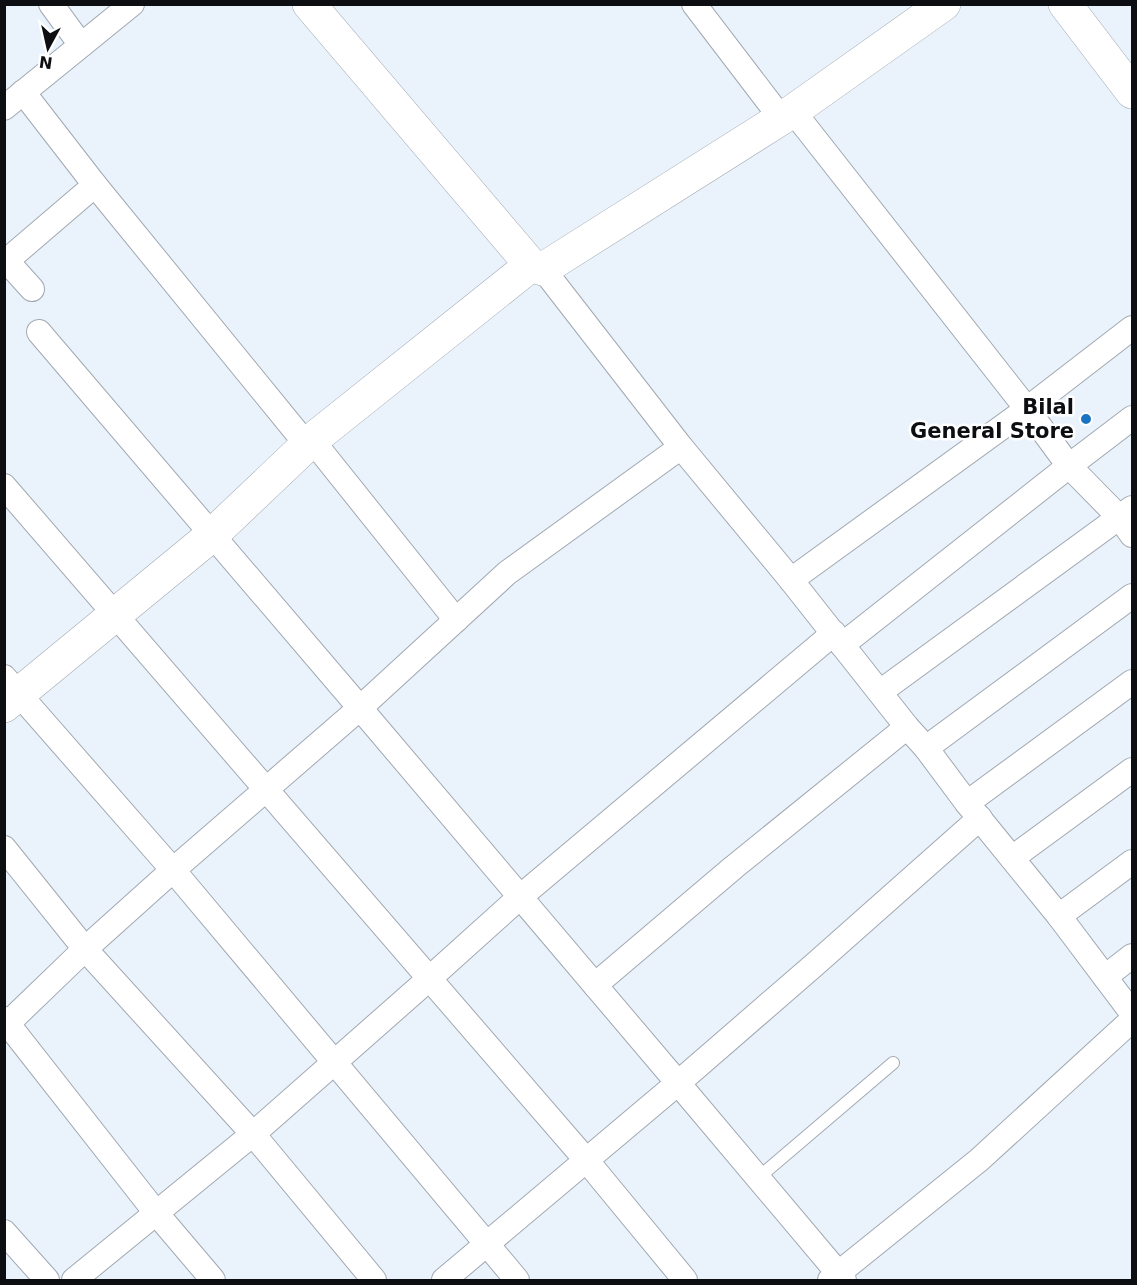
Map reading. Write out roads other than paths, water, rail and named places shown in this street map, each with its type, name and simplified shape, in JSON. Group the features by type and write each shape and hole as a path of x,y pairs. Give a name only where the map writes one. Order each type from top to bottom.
{"street":[{"path":"51,4 81,45"},
{"path":"4,108 132,4"},
{"path":"309,4 537,267 926,748 1059,916 1132,1013"},
{"path":"694,4 1027,409 1069,466 1128,520 880,692"},
{"path":"517,1281 173,870 9,692 115,615 212,535 310,442 537,267 787,115 944,4"},
{"path":"1065,4 1132,92"},
{"path":"23,92 95,185 456,620"},
{"path":"32,289 5,261 95,185"},
{"path":"791,580 1027,409 1132,328"},
{"path":"39,332 678,1083 838,1278 979,1160 1132,1020"},
{"path":"74,1281 253,1134 520,897 838,639 1132,418"},
{"path":"213,1281 6,1023 85,949 360,708 507,573 681,447"},
{"path":"4,486 587,1161 685,1281"},
{"path":"926,748 1132,596"},
{"path":"444,1281 813,966 974,811 1132,682"},
{"path":"595,985 734,867 907,727"},
{"path":"1012,858 1132,770"},
{"path":"4,848 85,949 253,1134 374,1281"},
{"path":"1059,916 1132,862"},
{"path":"1105,977 1132,956"},
{"path":"4,1232 47,1281"}],"lane":[{"path":"758,1178 893,1063"}],"place":[{"name":"Bilal General Store","path":"1086,419"}]}
